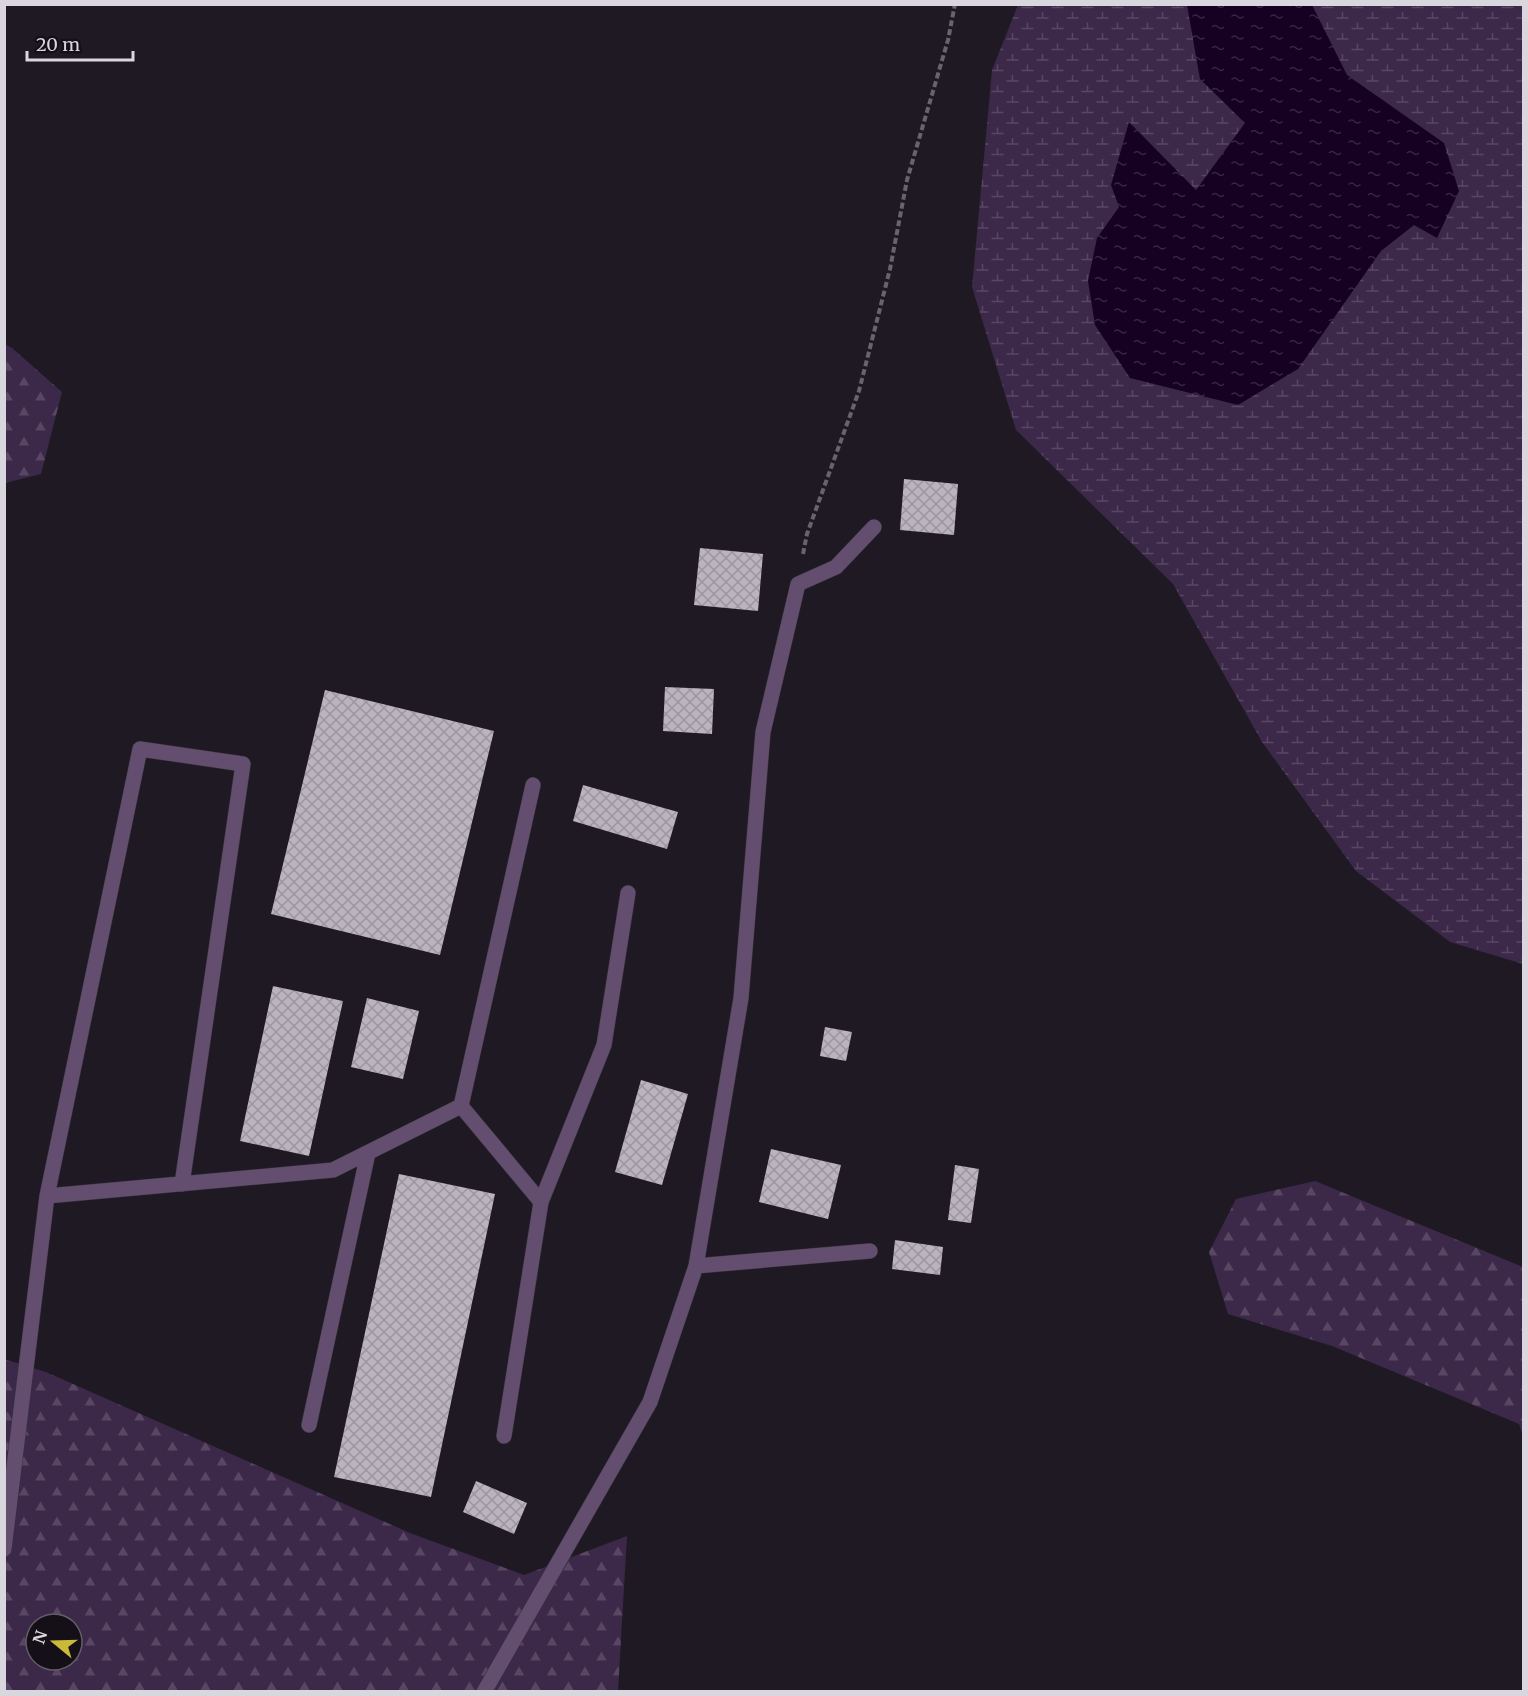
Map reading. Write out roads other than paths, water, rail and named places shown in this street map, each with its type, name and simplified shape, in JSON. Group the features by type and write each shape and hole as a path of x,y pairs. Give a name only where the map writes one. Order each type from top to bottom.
{"lane":[{"path":"484,1692 650,1402 696,1266 741,998 763,732 798,584 836,567 874,527"},
{"path":"4,1549 47,1196 140,749 243,764 182,1184"},
{"path":"461,1106 533,785"},
{"path":"504,1436 541,1202 604,1045 628,893"},
{"path":"47,1196 333,1170 461,1106"},
{"path":"461,1106 541,1202"},
{"path":"309,1425 368,1153"},
{"path":"696,1266 870,1251"}],"water":[{"path":"1187,5 1312,5 1347,75 1444,143 1459,191 1437,238 1414,225 1381,251 1298,369 1238,405 1130,378 1095,325 1088,281 1097,238 1119,207 1111,185 1129,122 1196,190 1245,123 1200,79"}]}
